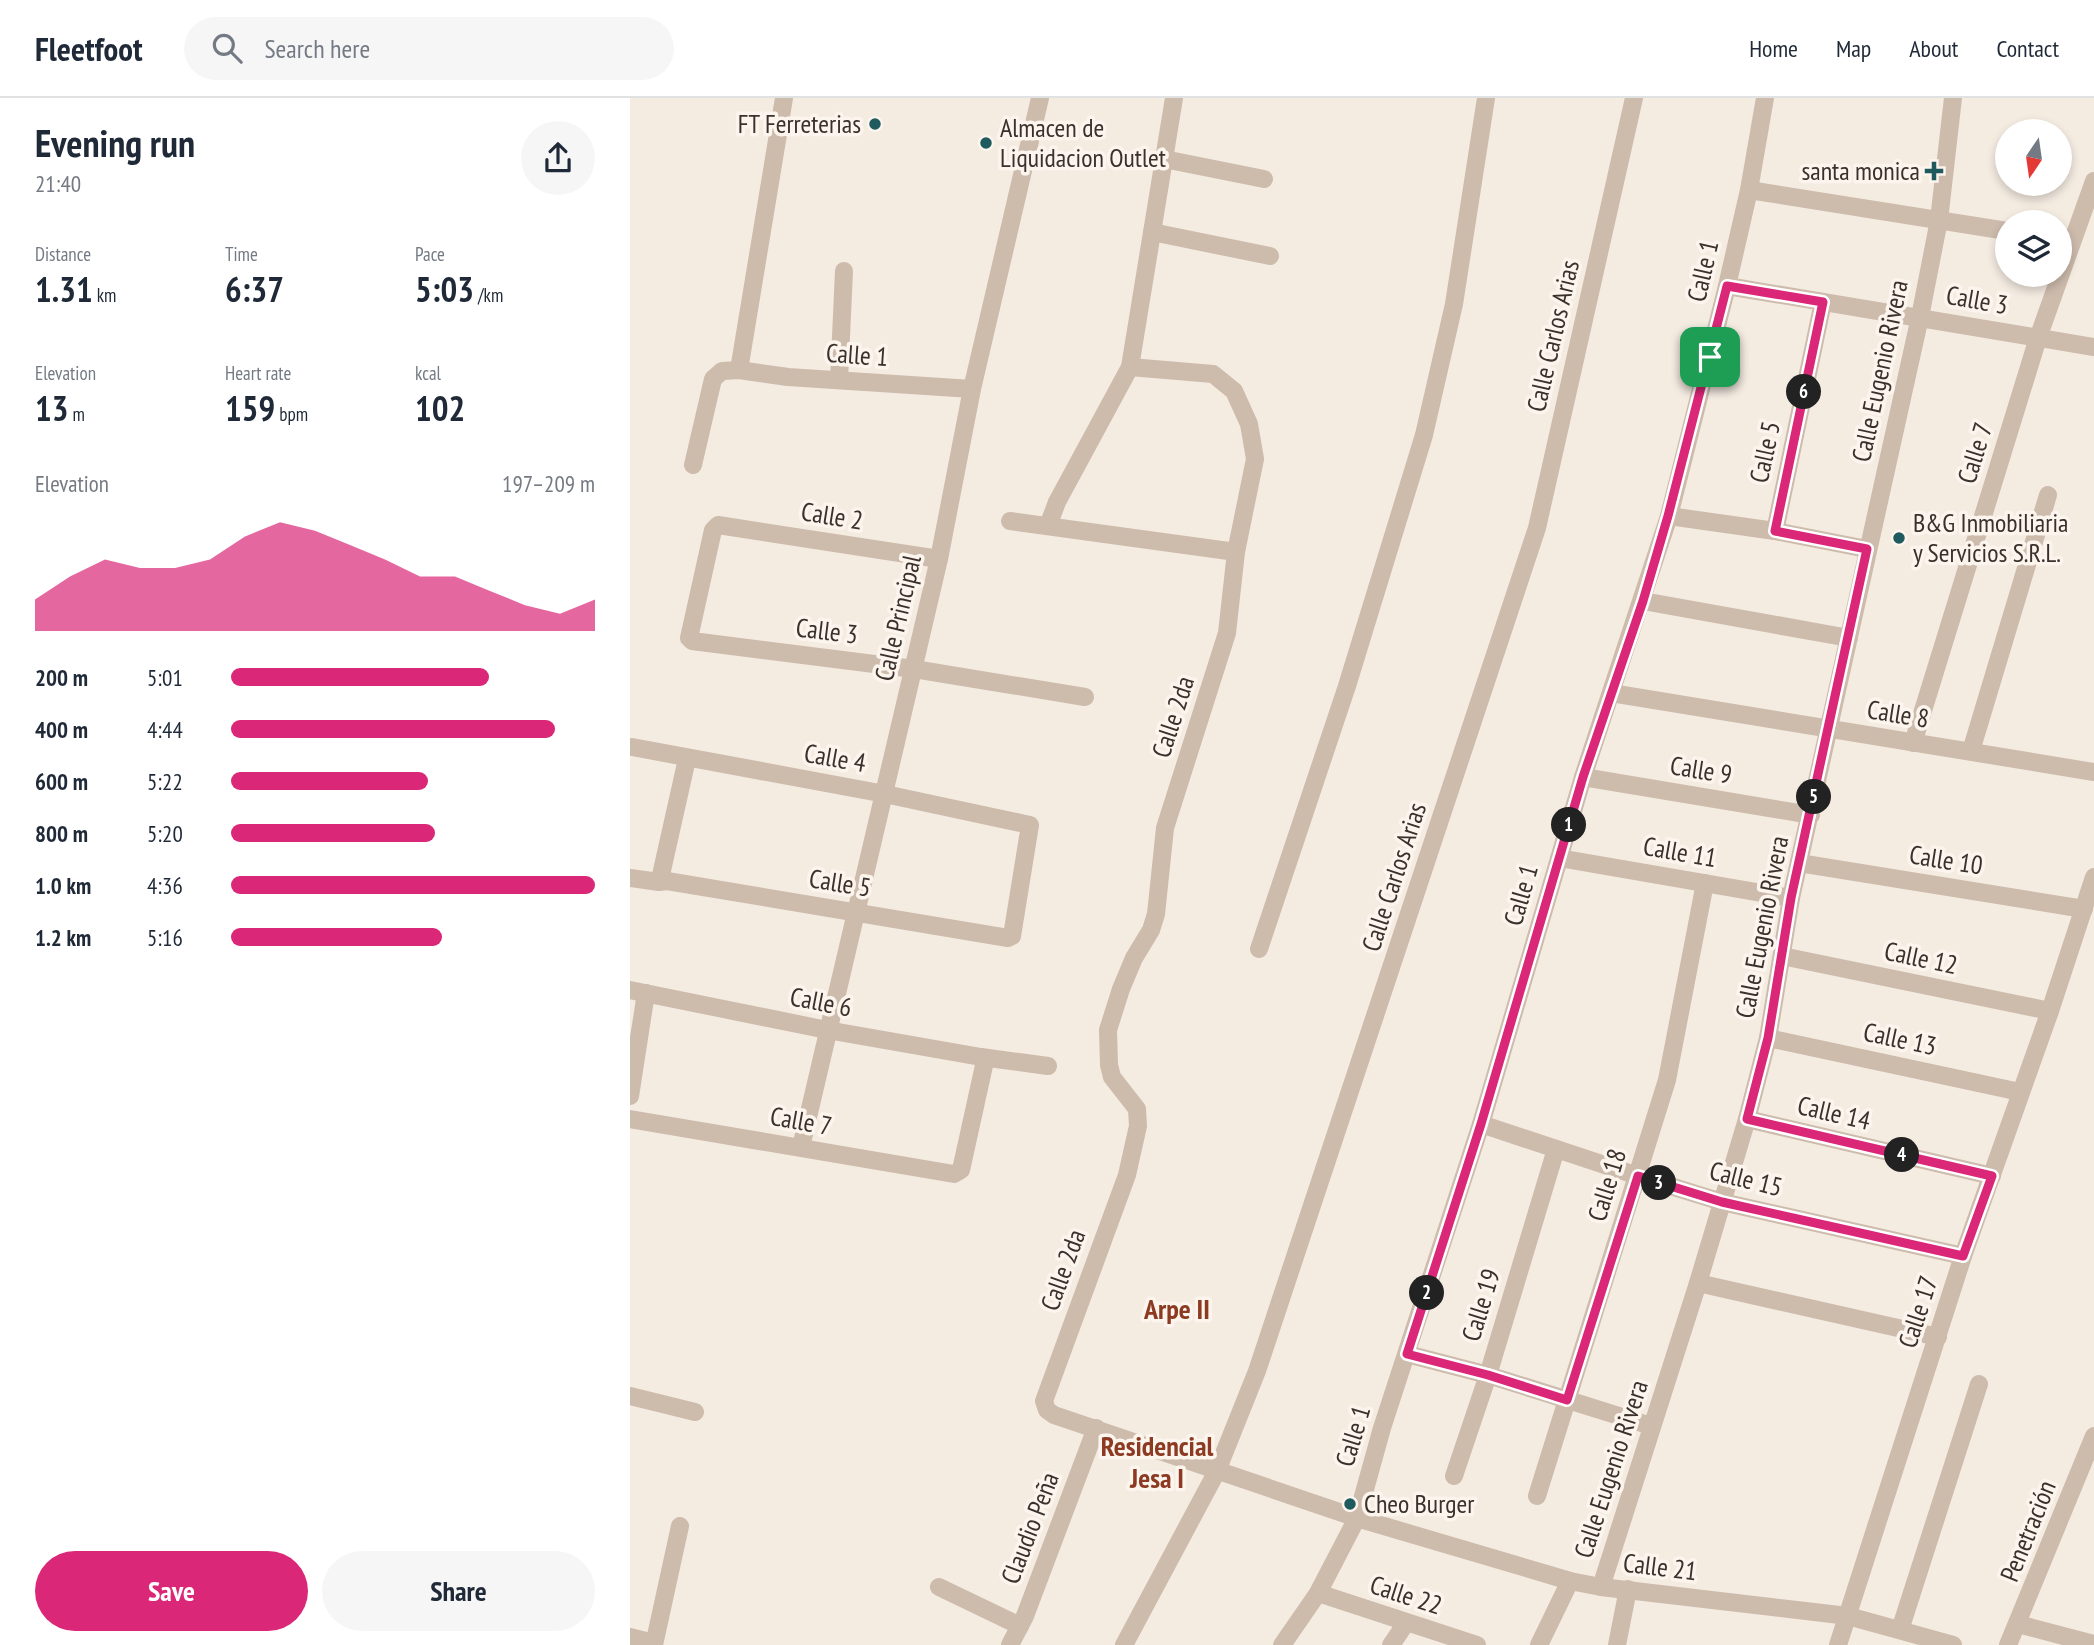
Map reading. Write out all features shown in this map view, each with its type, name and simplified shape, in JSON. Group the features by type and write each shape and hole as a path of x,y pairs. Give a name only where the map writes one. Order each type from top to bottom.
{"street":[{"path":"693,465 713,379 722,371 739,370 784,98"},
{"name":"Calle Principal","path":"801,1147 914,669 939,559 972,389 1040,98"},
{"path":"1048,526 1063,491 1130,367 1174,98"},
{"path":"1259,950 1347,686 1424,435 1454,304 1486,98"},
{"name":"Calle Carlos Arias","path":"1124,1645 1217,1471 1257,1371 1537,528 1634,98"},
{"name":"Calle 1","path":"1282,1645 1318,1593 1357,1518 1382,1428 1481,1124 1583,777 1643,601 1668,516 1727,286 1749,190 1765,98"},
{"name":"Calle Eugenio Rivera","path":"1601,1587 1698,1283 1768,1038 1791,898 1920,317 1939,220 1953,98"},
{"path":"1164,159 1264,179"},
{"name":"Calle 7","path":"2072,228 2094,181"},
{"path":"1749,190 1995,229"},
{"path":"1152,233 1270,256"},
{"path":"839,380 844,271"},
{"name":"Calle 3","path":"1727,286 2094,347"},
{"name":"Calle 7","path":"1913,743 2053,287"},
{"name":"Calle 5","path":"1775,531 1823,302"},
{"name":"Calle 2da","path":"1047,1410 1044,1401 1134,1147 1138,1126 1137,1109 1112,1077 1108,1030 1121,989 1134,958 1151,930 1156,914 1165,828 1227,633 1236,552 1255,459 1249,424 1234,391 1213,374 1130,367"},
{"name":"Calle 1","path":"739,370 972,389"},
{"path":"1971,751 2048,495"},
{"path":"1668,516 1775,531 1867,549"},
{"path":"1010,521 1236,552"},
{"name":"Calle 2","path":"689,635 713,530 718,525 939,559"},
{"path":"1643,601 1849,638"},
{"name":"Calle 3","path":"689,635 692,640 914,669 1085,697"},
{"name":"Calle 8","path":"1611,693 2094,772"},
{"name":"Calle 4","path":"632,747 885,794 1029,825 1031,827 1012,936"},
{"path":"664,878 687,759"},
{"name":"Calle 9","path":"1583,777 1811,815"},
{"name":"Calle 11","path":"1559,858 1791,898"},
{"name":"Calle 10","path":"1799,863 2084,909"},
{"name":"Calle 17","path":"1838,1645 1963,1256 2050,1011 2094,877"},
{"name":"Calle 5","path":"630,878 659,882 664,878 857,913 1008,938 1012,936"},
{"name":"Calle 18","path":"1537,1496 1667,1080 1705,883"},
{"name":"Calle 12","path":"1783,956 2050,1011"},
{"path":"630,1096 638,991"},
{"name":"Calle 6","path":"638,991 983,1059 1048,1066"},
{"name":"Calle 13","path":"1768,1038 2020,1092"},
{"name":"Calle 7","path":"630,1119 954,1174 961,1170 983,1059"},
{"name":"Calle 14","path":"1747,1119 1992,1176"},
{"name":"Calle 15","path":"1481,1124 1722,1202 1963,1256"},
{"name":"Calle 19","path":"1454,1476 1488,1375 1556,1149"},
{"path":"1698,1283 1938,1337"},
{"path":"1407,1354 1488,1375 1651,1426"},
{"path":"1900,1630 1979,1384"},
{"path":"630,1396 695,1412"},
{"name":"Calle 21","path":"1047,1410 1054,1415 1357,1518 1570,1581 1847,1616 1953,1645"},
{"name":"Claudio Peña","path":"1010,1645 1020,1626 1096,1428"},
{"name":"Penetración","path":"2008,1645 2094,1436"},
{"path":"630,1637 654,1644 680,1526"},
{"path":"1539,1645 1570,1581"},
{"path":"939,1587 1020,1626"},
{"path":"1617,1645 1628,1589"},
{"name":"Calle 22","path":"1318,1593 1477,1645"},
{"path":"1391,1645 1406,1623"},
{"path":"2018,1624 2094,1644"}],"place":[{"name":"FT Ferreterias","path":"875,124"},
{"name":"Almacen de Liquidacion Outlet","path":"986,143"},
{"name":"santa monica","path":"1934,171"},
{"name":"B&G Inmobiliaria y Servicios S.R.L.","path":"1899,538"},
{"name":"Cheo Burger","path":"1350,1504"}],"district":[{"name":"Arpe II","path":"1177,1309"},
{"name":"Residencial Jesa I","path":"1157,1462"}],"route":[{"path":"1727,286 1823,302 1775,531 1867,549 1791,898 1768,1038 1747,1119 1992,1176 1963,1256 1722,1202 1638,1176 1567,1400 1488,1375 1407,1354 1481,1124 1583,777 1643,601 1710,357 1727,286"}]}
